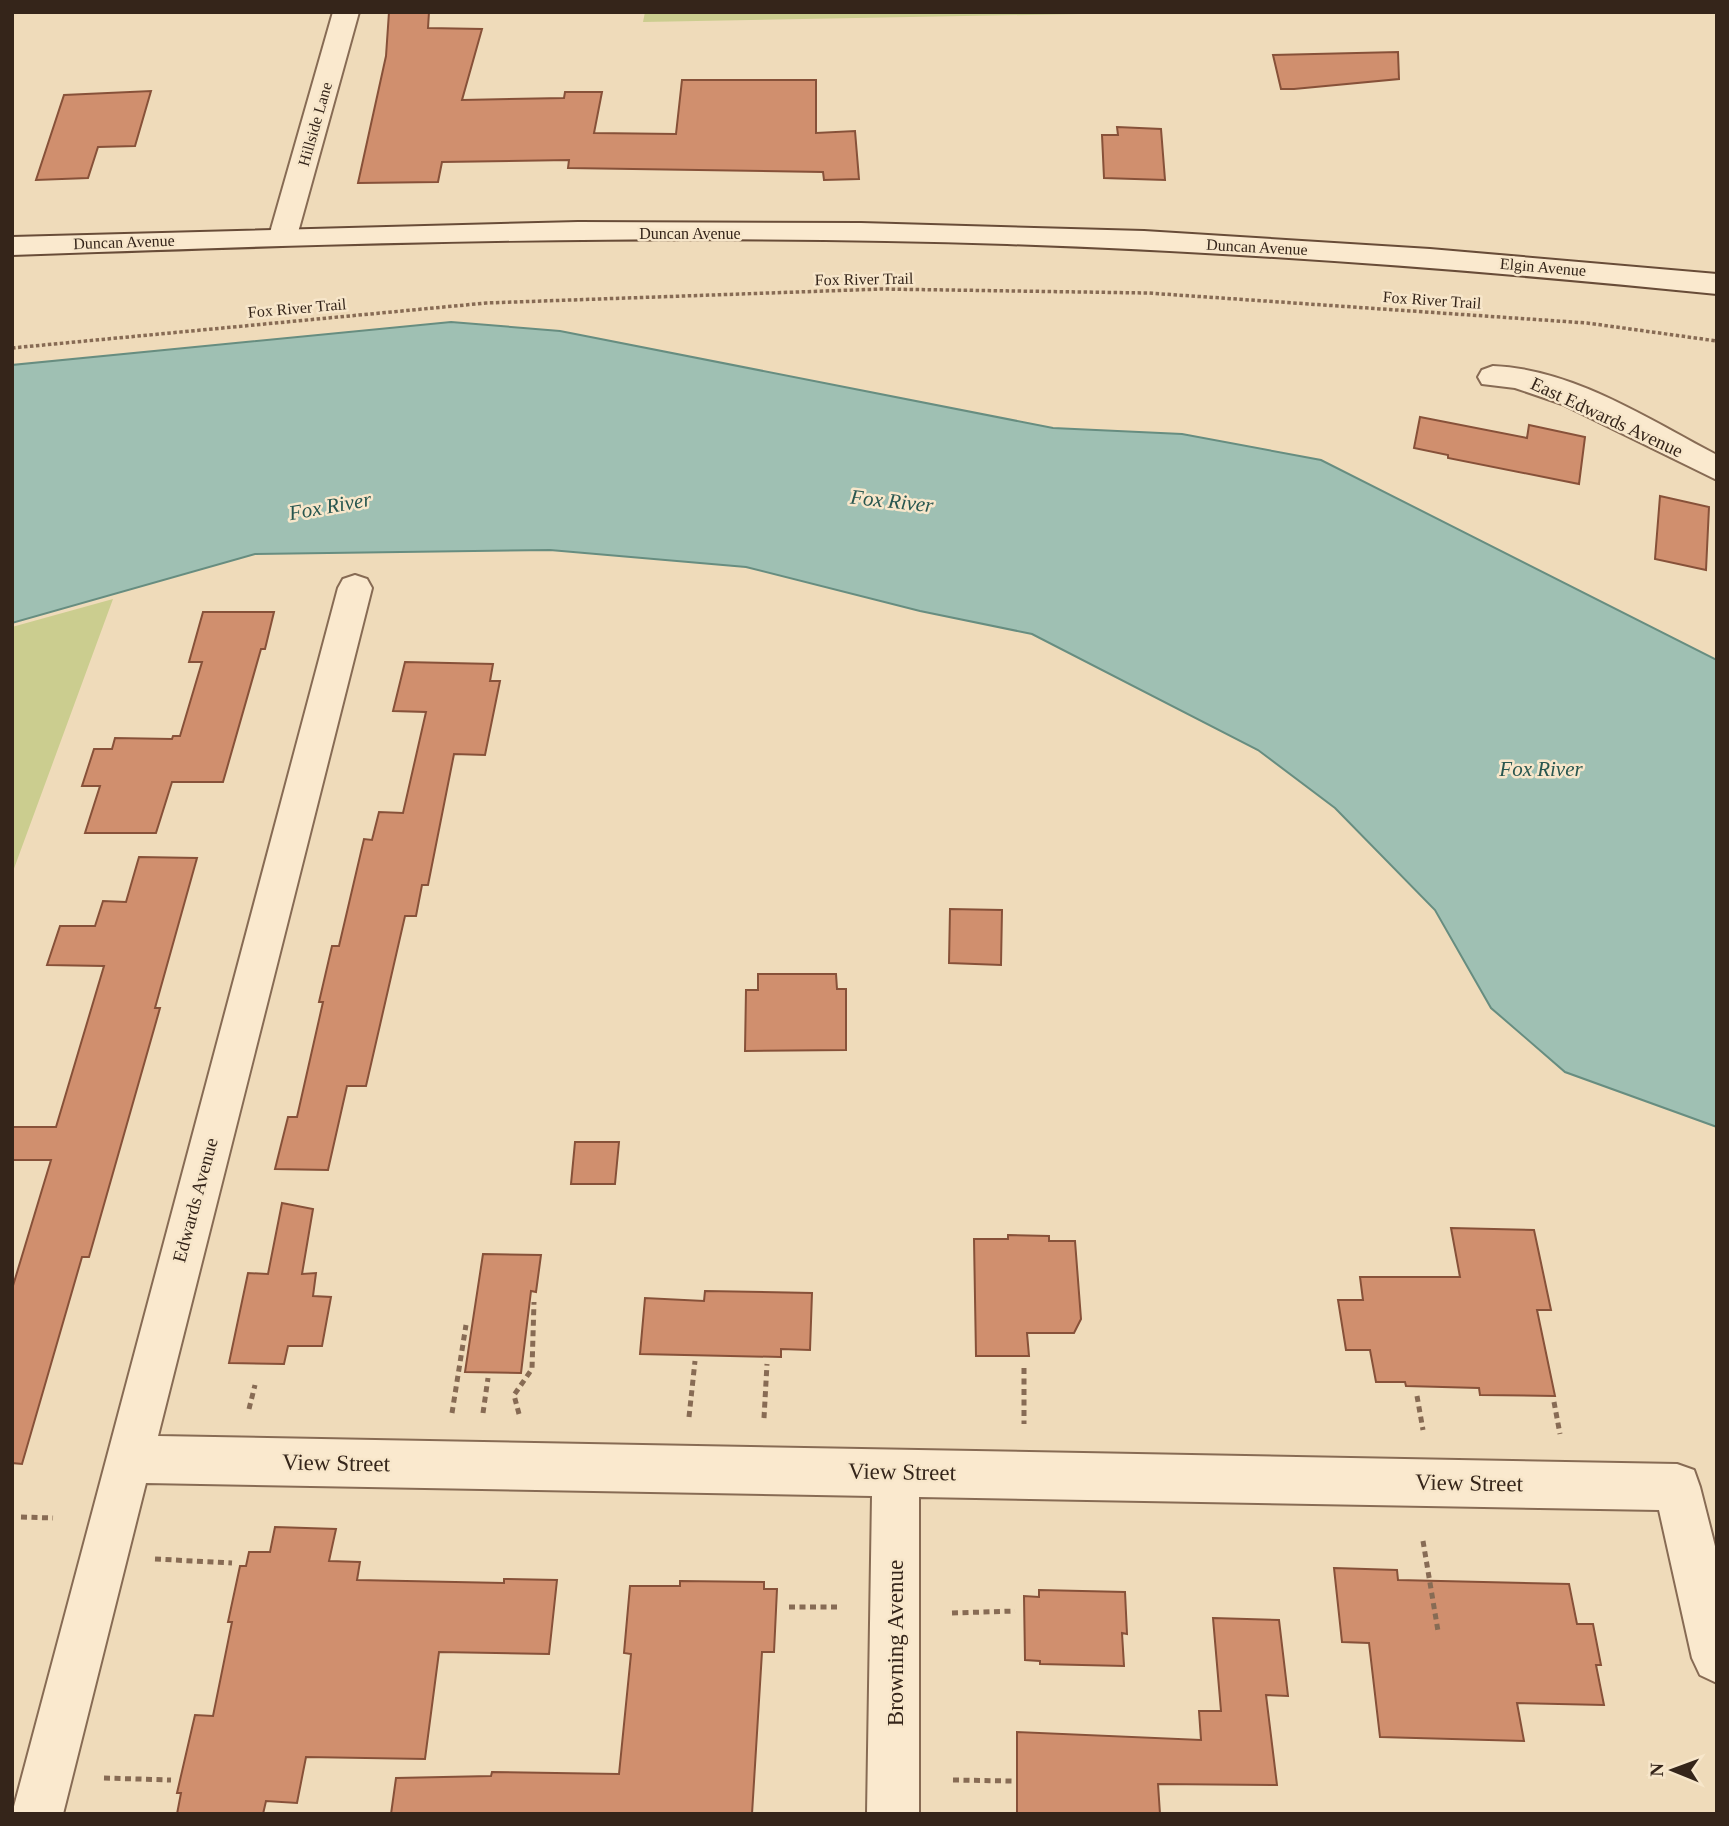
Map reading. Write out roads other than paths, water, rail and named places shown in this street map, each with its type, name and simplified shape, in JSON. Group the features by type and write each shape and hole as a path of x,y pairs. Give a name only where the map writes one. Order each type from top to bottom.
{"street":[{"name":"Hillside Lane","path":"284,236 346,12"},
{"name":"Duncan Avenue","path":"12,246 284,236 911,233 1141,240 1368,254"},
{"name":"Elgin Avenue","path":"1368,254 1512,264 1717,284"},
{"name":"East Edwards Avenue","path":"1493,377 1515,376 1542,383 1717,470"},
{"name":"Edwards Avenue","path":"37,1814 355,588"},
{"name":"View Street","path":"128,1459 1677,1487 1717,1658"},
{"name":"Browning Avenue","path":"893,1814 896,1472"}],"water":[{"name":"Fox River","path":"451,322 560,331 1053,428 1182,434 1321,460 1717,660 1717,1127 1565,1072 1491,1008 1435,910 1335,808 1258,750 1032,634 920,611 746,567 550,550 255,554 12,623 12,365"}]}
